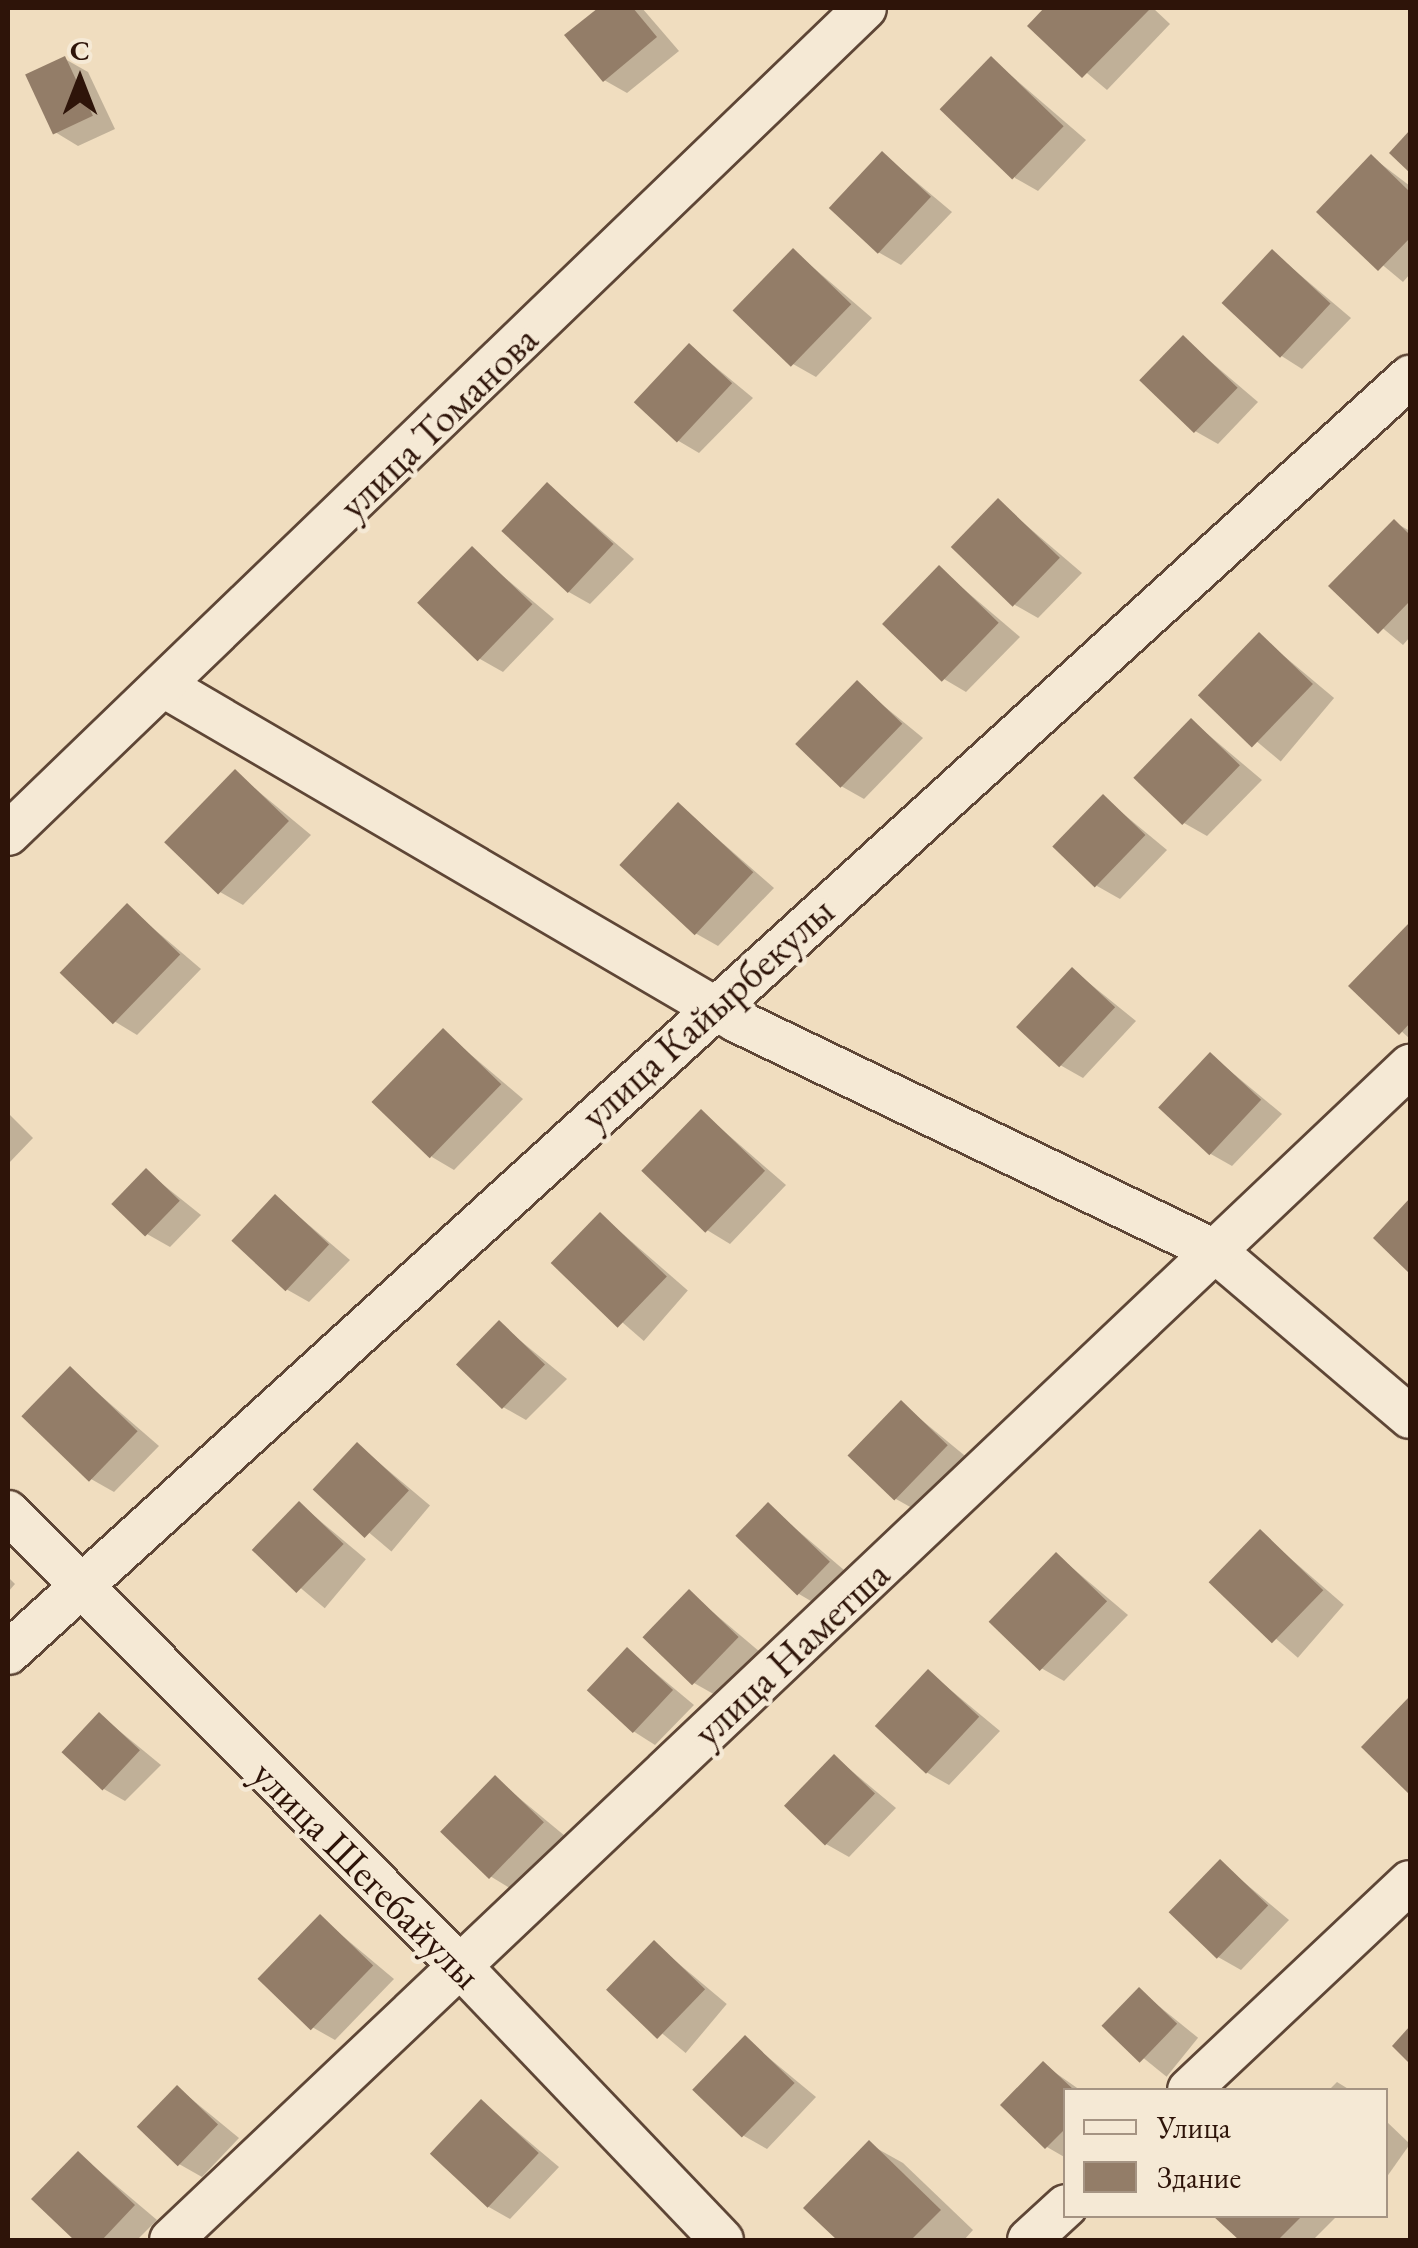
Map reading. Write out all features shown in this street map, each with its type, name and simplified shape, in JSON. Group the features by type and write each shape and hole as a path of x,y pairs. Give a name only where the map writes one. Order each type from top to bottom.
{"street":[{"name":"улица Томанова","path":"8,834 865,8"},
{"name":"улица Кайырбекулы","path":"8,1653 713,1007 1410,377"},
{"path":"164,686 713,1007 1215,1251 1410,1417"},
{"name":"улица Наметша","path":"172,2240 1410,1066"},
{"name":"улица Шегебайулы","path":"8,1512 460,1966 722,2240"},
{"path":"1191,2088 1410,1882"},
{"path":"1029,2240 1063,2209"}],"building":[{"path":"598,8 633,8 657,37 603,82 564,35"},
{"path":"1044,8 1149,10 1082,78 1027,26"},
{"path":"65,56 93,116 53,134 25,75"},
{"path":"991,56 1064,126 1012,179 940,109"},
{"path":"1410,130 1410,173 1389,153"},
{"path":"882,151 931,197 878,254 829,208"},
{"path":"1371,154 1410,192 1410,238 1378,271 1316,212"},
{"path":"793,248 851,304 791,367 733,311"},
{"path":"1272,249 1331,304 1280,358 1222,303"},
{"path":"1183,335 1238,388 1194,433 1139,380"},
{"path":"689,343 732,383 677,442 634,402"},
{"path":"547,482 614,544 568,593 501,531"},
{"path":"998,498 1060,558 1013,607 951,547"},
{"path":"1394,519 1410,535 1410,601 1378,634 1328,586"},
{"path":"472,546 532,604 478,661 417,603"},
{"path":"939,565 999,623 942,682 882,624"},
{"path":"1259,632 1313,684 1252,747 1198,695"},
{"path":"857,680 902,724 840,788 795,744"},
{"path":"1191,718 1240,765 1182,825 1133,778"},
{"path":"235,769 289,821 218,894 164,842"},
{"path":"1103,794 1145,835 1095,887 1052,847"},
{"path":"678,802 753,872 695,935 619,865"},
{"path":"127,903 180,954 113,1024 60,973"},
{"path":"1410,922 1410,1023 1399,1035 1348,986"},
{"path":"1072,967 1115,1007 1059,1067 1016,1027"},
{"path":"443,1028 501,1084 430,1158 371,1102"},
{"path":"1210,1052 1261,1100 1209,1155 1158,1108"},
{"path":"701,1109 765,1171 705,1233 641,1171"},
{"path":"146,1168 180,1201 145,1237 111,1204"},
{"path":"275,1194 329,1244 285,1291 231,1241"},
{"path":"1410,1198 1410,1274 1373,1238"},
{"path":"600,1212 667,1277 618,1328 551,1263"},
{"path":"499,1320 545,1364 502,1409 456,1365"},
{"path":"70,1366 138,1431 89,1482 21,1416"},
{"path":"901,1400 948,1445 894,1501 848,1455"},
{"path":"357,1442 409,1490 365,1538 313,1490"},
{"path":"299,1501 344,1544 296,1593 252,1550"},
{"path":"768,1502 830,1562 797,1596 735,1536"},
{"path":"1260,1529 1323,1590 1272,1643 1209,1582"},
{"path":"1056,1552 1107,1601 1040,1671 989,1622"},
{"path":"689,1589 739,1637 692,1685 642,1637"},
{"path":"627,1647 673,1690 633,1733 587,1690"},
{"path":"928,1669 979,1717 926,1774 875,1726"},
{"path":"1410,1696 1410,1795 1361,1747"},
{"path":"99,1712 140,1750 102,1790 61,1752"},
{"path":"834,1754 875,1794 825,1845 784,1806"},
{"path":"495,1775 544,1822 489,1879 440,1832"},
{"path":"1220,1859 1268,1906 1217,1959 1169,1912"},
{"path":"320,1914 373,1965 311,2030 257,1979"},
{"path":"654,1940 705,1989 657,2039 606,1990"},
{"path":"1139,1987 1177,2024 1140,2063 1101,2026"},
{"path":"1410,2026 1410,2064 1392,2046"},
{"path":"745,2035 795,2083 742,2138 692,2090"},
{"path":"1043,2061 1072,2088 1063,2088 1063,2131 1045,2149 1000,2105"},
{"path":"177,2085 218,2125 178,2166 137,2127"},
{"path":"481,2099 539,2153 488,2208 430,2154"},
{"path":"869,2140 941,2210 911,2240 837,2240 803,2208"},
{"path":"78,2151 135,2205 102,2240 74,2240 31,2199"},
{"path":"1215,2218 1300,2218 1278,2240 1239,2240"}]}
